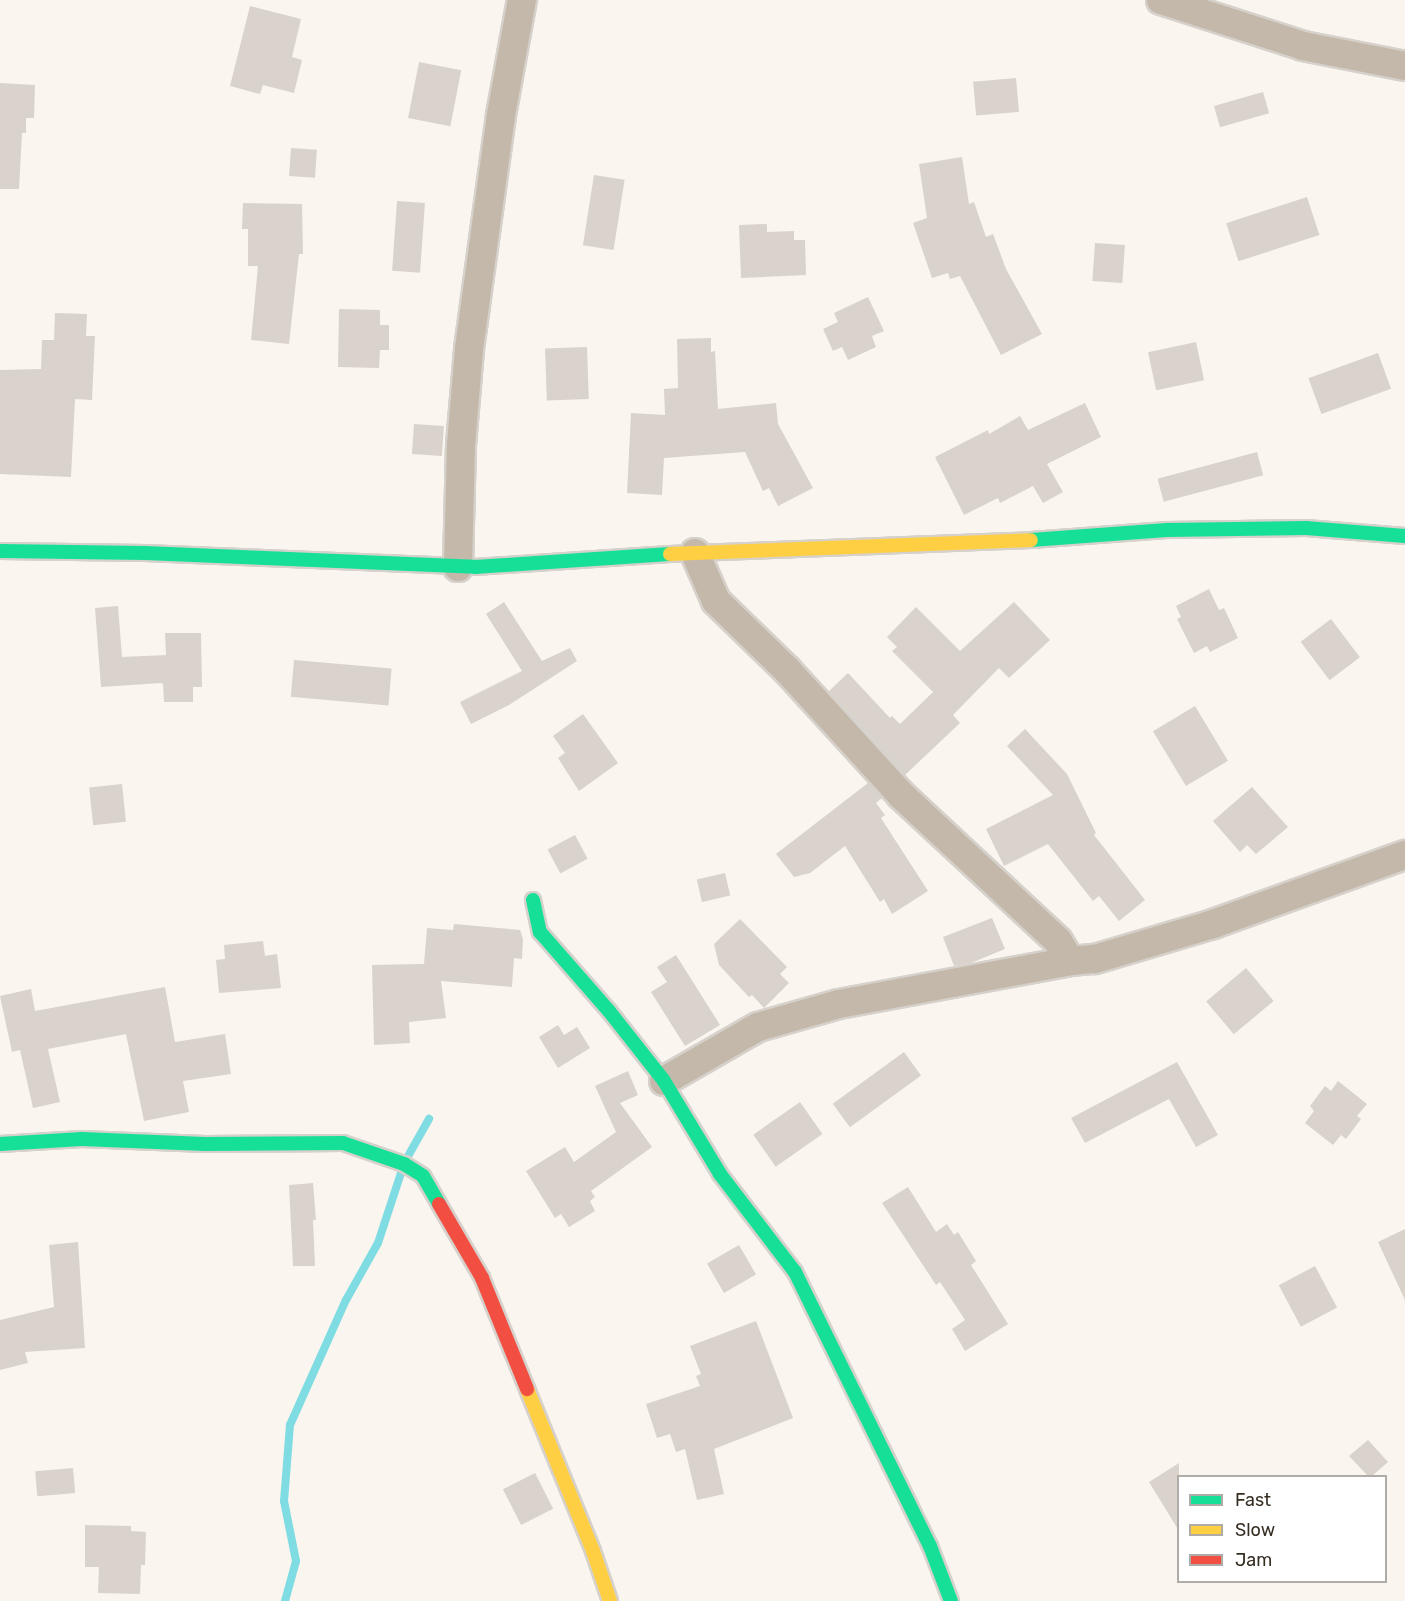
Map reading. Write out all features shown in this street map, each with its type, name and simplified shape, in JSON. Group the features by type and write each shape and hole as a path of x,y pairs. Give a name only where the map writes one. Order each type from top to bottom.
{"street":[{"path":"458,567 461,445 469,349 501,115 522,0"},
{"path":"1161,0 1303,46 1405,66"},
{"path":"0,551 145,553 458,567 695,553 995,543 1167,530 1306,528 1405,536"},
{"path":"695,553 716,601 787,670 901,795 1058,941 1070,961"},
{"path":"664,1081 758,1027 839,1004 1070,961 1095,959 1213,924 1405,855"},
{"path":"533,900 540,932 609,1011 664,1081 680,1104 720,1174 795,1272 930,1546 951,1601"},
{"path":"0,1144 82,1138 206,1144 343,1143 404,1164 423,1176 482,1278 593,1551 610,1601"}],"building":[{"path":"250,6 301,19 292,57 302,60 294,93 263,85 260,94 230,86"},
{"path":"419,62 461,70 450,126 408,118"},
{"path":"1016,78 1019,112 976,116 973,82"},
{"path":"0,83 35,85 34,118 26,118 26,133 22,133 19,189 0,189"},
{"path":"1263,92 1269,113 1220,127 1214,106"},
{"path":"291,148 317,150 315,178 289,176"},
{"path":"962,157 969,204 974,202 986,237 993,234 1006,269 1042,334 1001,355 960,276 950,279 948,273 932,278 913,223 927,218 919,164"},
{"path":"594,175 625,180 614,250 583,245"},
{"path":"1307,197 1319,235 1239,261 1226,223"},
{"path":"397,201 425,203 420,273 392,271"},
{"path":"243,203 302,204 303,254 299,254 289,344 251,340 258,266 248,266 248,229 242,229"},
{"path":"767,224 767,232 794,231 794,240 805,240 806,275 741,278 739,225"},
{"path":"1095,243 1125,245 1122,283 1092,281"},
{"path":"868,297 884,331 872,336 876,347 848,360 842,347 833,351 823,329 838,322 834,313"},
{"path":"339,309 380,310 380,325 389,325 389,350 380,350 379,368 338,367"},
{"path":"55,313 87,314 86,336 95,336 92,400 75,399 71,477 0,474 0,370 41,369 42,340 54,340"},
{"path":"711,338 711,352 715,351 718,409 776,403 778,424 813,488 778,506 769,488 763,491 745,452 664,458 662,495 627,493 631,413 665,415 664,389 678,388 677,339"},
{"path":"1196,342 1204,380 1156,390 1148,352"},
{"path":"587,347 589,399 547,400 545,348"},
{"path":"1378,353 1391,389 1321,414 1308,378"},
{"path":"1085,403 1101,437 1047,464 1063,492 1043,503 1033,486 1000,503 998,498 964,515 935,457 988,430 989,434 1020,416 1028,430"},
{"path":"414,424 444,426 442,456 412,454"},
{"path":"1257,452 1263,475 1164,502 1158,479"},
{"path":"1209,589 1219,610 1224,608 1238,638 1210,652 1207,646 1194,653 1177,619 1181,617 1176,606"},
{"path":"504,602 542,661 570,648 577,661 509,705 471,724 460,702 522,671 486,614"},
{"path":"1014,602 1050,640 1009,678 999,668 953,715 960,723 905,775 829,691 848,673 890,718 892,716 900,724 933,692 892,651 897,647 887,637 916,607 960,651"},
{"path":"118,606 122,657 166,655 165,633 201,633 202,687 193,687 193,702 164,702 163,684 161,683 101,687 95,608"},
{"path":"1331,619 1360,657 1330,680 1301,642"},
{"path":"294,660 392,669 388,705 291,697"},
{"path":"1195,706 1228,761 1186,786 1153,731"},
{"path":"583,714 618,763 579,791 558,758 565,753 553,736"},
{"path":"1025,729 1067,774 1096,833 1094,835 1145,900 1119,921 1099,896 1093,901 1048,844 1004,866 986,829 1053,795 1007,746"},
{"path":"868,783 882,798 876,803 885,815 881,818 928,891 892,914 884,899 880,902 845,846 810,873 794,877 776,854"},
{"path":"122,784 126,822 93,825 89,787"},
{"path":"1252,787 1288,827 1256,854 1247,845 1240,852 1213,821"},
{"path":"575,835 588,859 560,873 548,850"},
{"path":"725,873 730,895 702,902 697,880"},
{"path":"992,918 1005,949 971,963 954,966 943,937"},
{"path":"740,919 787,967 780,974 789,983 764,1008 752,995 749,997 719,965 714,944"},
{"path":"454,924 520,930 523,939 522,959 514,958 512,987 441,981 446,1018 409,1022 410,1043 374,1045 372,965 424,964 427,928 453,930"},
{"path":"263,941 265,956 277,954 281,988 219,993 216,960 225,959 224,945"},
{"path":"676,955 720,1025 685,1046 651,992 667,982 657,967"},
{"path":"1246,968 1274,1001 1234,1034 1206,1001"},
{"path":"165,987 175,1042 225,1034 231,1074 183,1081 189,1112 144,1121 126,1034 48,1049 60,1102 33,1108 20,1050 12,1052 0,996 31,989 35,1011"},
{"path":"558,1025 564,1035 577,1027 590,1048 558,1068 539,1037"},
{"path":"904,1052 921,1075 850,1127 833,1104"},
{"path":"1177,1062 1218,1135 1196,1147 1169,1099 1085,1143 1071,1118"},
{"path":"628,1071 638,1095 620,1103 652,1147 591,1191 595,1197 590,1201 595,1211 569,1227 561,1214 555,1218 526,1171 565,1147 574,1162 616,1132 595,1086"},
{"path":"1338,1081 1367,1104 1357,1116 1361,1119 1346,1139 1341,1135 1333,1145 1305,1123 1314,1111 1310,1106 1325,1086 1331,1091"},
{"path":"800,1102 822,1134 776,1167 753,1135"},
{"path":"313,1183 316,1220 313,1220 315,1266 293,1266 289,1185"},
{"path":"908,1187 936,1232 947,1224 954,1235 958,1232 976,1261 971,1265 1008,1324 965,1351 952,1329 965,1320 940,1282 936,1285 882,1203"},
{"path":"1405,1229 1405,1300 1378,1242"},
{"path":"78,1242 85,1348 25,1352 28,1363 0,1370 0,1320 54,1307 49,1245"},
{"path":"739,1245 756,1274 724,1293 707,1264"},
{"path":"1315,1266 1337,1307 1301,1327 1279,1285"},
{"path":"756,1321 793,1418 714,1449 724,1494 697,1500 685,1449 676,1452 670,1434 657,1438 646,1404 700,1386 696,1376 701,1374 690,1346"},
{"path":"1368,1440 1388,1462 1373,1475 1367,1475 1349,1456"},
{"path":"1179,1463 1177,1528 1149,1482"},
{"path":"73,1468 75,1493 37,1496 35,1471"},
{"path":"535,1473 553,1509 521,1525 503,1489"},
{"path":"85,1525 131,1526 131,1531 146,1532 145,1565 141,1565 140,1594 98,1593 99,1567 85,1567"}],"waterway":[{"path":"407,1158 429,1119"},
{"path":"285,1601 296,1561 284,1501 290,1425 346,1300 378,1243 402,1170"}],"traffic: fast":[{"path":"1031,540 1167,530 1306,528 1405,536"},
{"path":"0,551 145,553 475,567 670,554"},
{"path":"533,900 540,932 609,1011 664,1081 720,1174 795,1272 930,1546 951,1601"},
{"path":"0,1144 82,1139 205,1144 343,1143 404,1164 423,1176 439,1204"}],"traffic: slow":[{"path":"670,554 1031,540"},
{"path":"527,1389 593,1551 610,1601"}],"traffic: jam":[{"path":"439,1204 482,1278 527,1389"}]}
